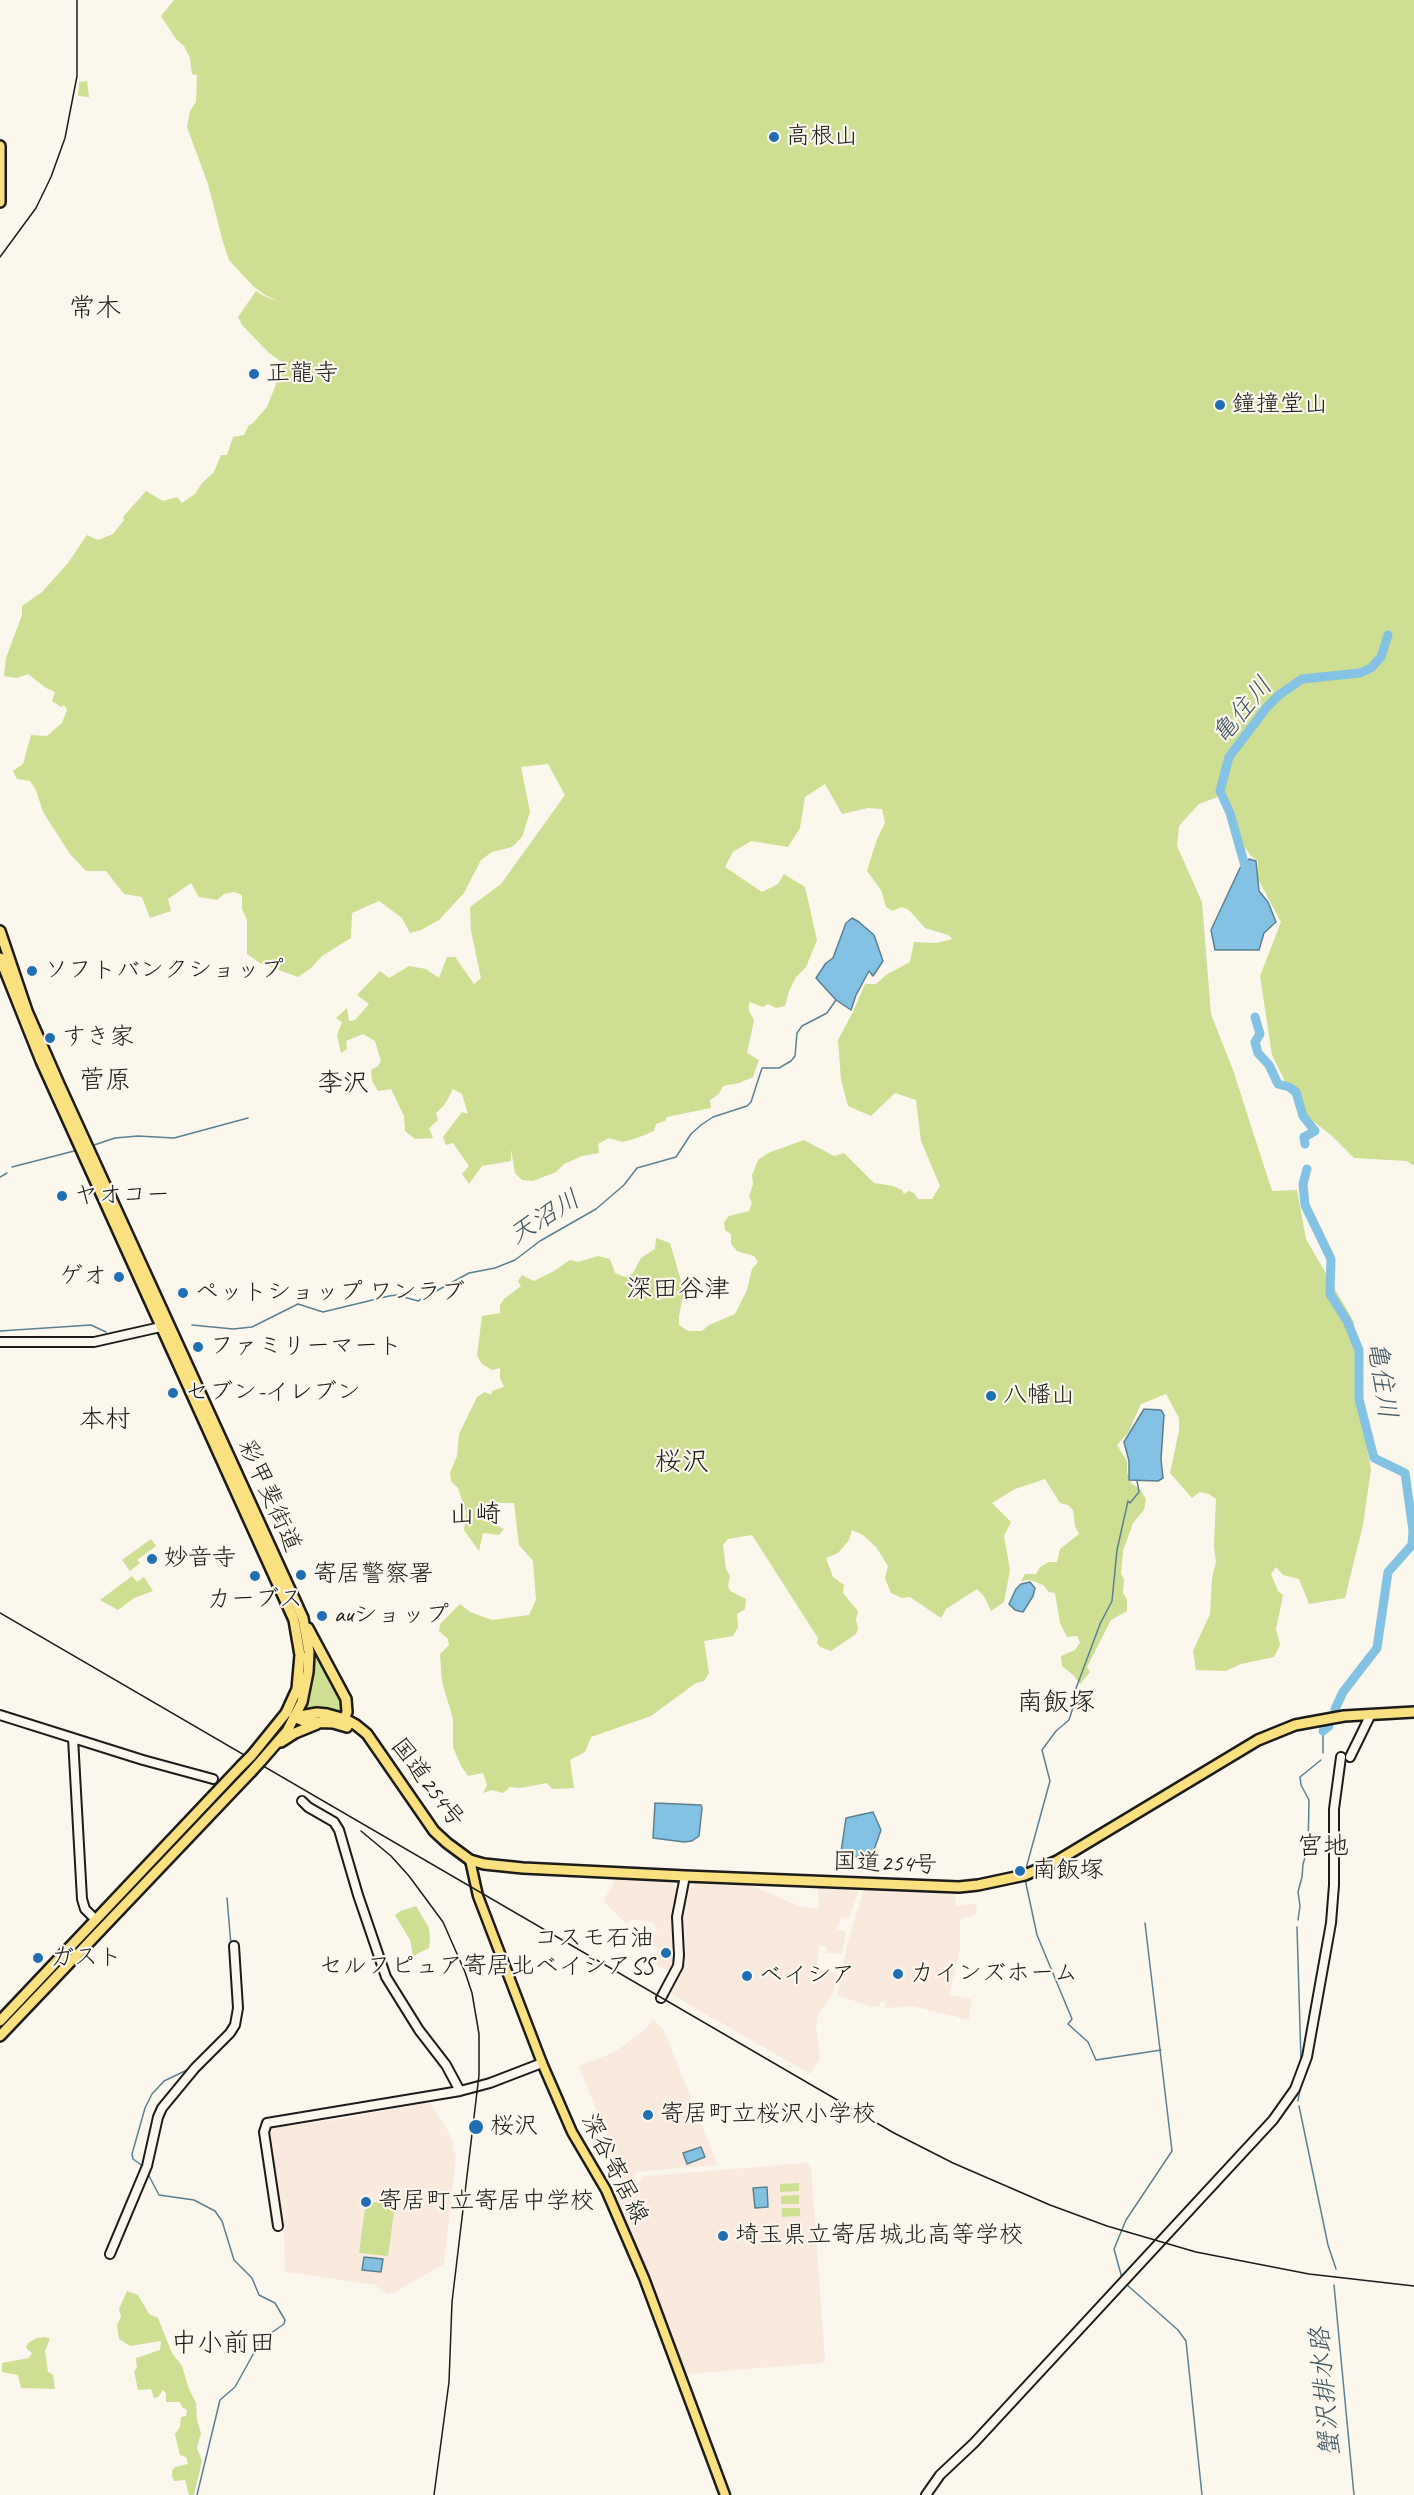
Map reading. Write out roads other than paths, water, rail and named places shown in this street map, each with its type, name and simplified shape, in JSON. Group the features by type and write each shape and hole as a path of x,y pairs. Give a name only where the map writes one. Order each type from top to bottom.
{"highway":[{"path":"0,146 0,202"},
{"name":"彩甲斐街道","path":"0,930 27,1011 294,1620 300,1644 297,1689 290,1715 274,1748 0,2036"},
{"name":"彩甲斐街道","path":"0,958 41,1061 303,1618 309,1652 302,1702 0,2021"},
{"path":"290,1715 306,1722 319,1724 344,1722 348,1705 303,1618"},
{"name":"国道254号","path":"290,1715 317,1713 363,1730 434,1831 470,1860 493,1866 959,1887 1025,1875 1074,1851 1258,1740 1306,1722 1335,1717 1414,1712"},
{"path":"274,1748 295,1733 319,1724"}],"main road":[{"name":"深谷寄居線","path":"470,1860 478,1896 542,2063 572,2132 606,2190 644,2278 725,2495"}],"street":[{"path":"0,1342 94,1342 166,1326"},
{"path":"926,2495 940,2475 974,2443 1273,2120 1295,2089 1307,2057 1331,1923 1334,1885 1334,1809 1345,1757 1371,1714"},
{"path":"0,1715 213,1779"},
{"path":"73,1738 82,1899 85,1910 96,1920"},
{"path":"302,1801 334,1822 339,1830 386,1977 419,2030 446,2065 460,2091"},
{"path":"661,1998 678,1966 676,1917 685,1876"},
{"path":"110,2254 147,2166 162,2108 235,2025 238,2008 234,1946"},
{"path":"278,2226 264,2132 267,2123 460,2091 490,2083 542,2063"}],"water":[{"path":"1249,859 1256,861 1259,891 1268,902 1276,922 1264,933 1259,950 1215,950 1211,930 1240,868"},
{"path":"852,918 874,935 883,961 873,976 869,971 851,1010 836,1000 816,978 826,963 833,958 846,923"},
{"path":"1144,1409 1161,1410 1164,1415 1161,1459 1163,1478 1158,1481 1129,1480 1129,1461 1124,1442"},
{"path":"1030,1582 1035,1588 1033,1596 1023,1612 1015,1610 1009,1604 1016,1589 1021,1584"},
{"path":"655,1803 701,1805 699,1836 692,1841 684,1842 653,1838"},
{"path":"873,1812 881,1830 870,1861 841,1852 846,1818"},
{"path":"701,2147 705,2157 687,2164 683,2153"},
{"path":"767,2187 768,2207 755,2208 753,2188"},
{"path":"364,2257 383,2259 381,2272 362,2270"}],"waterway":[{"name":"亀住川","path":"1247,873 1230,813 1220,791 1229,757 1267,707 1279,695 1302,679 1360,673 1371,668 1381,657 1388,635"},
{"name":"天沼川","path":"192,1325 233,1329 252,1327 298,1304 323,1312 397,1295 418,1301 469,1273 495,1268 515,1260 540,1241 596,1209 624,1185 637,1168 676,1157 691,1134 713,1117 747,1106 751,1102 762,1068 779,1068 791,1061 795,1056 797,1033 802,1026 827,1013 836,1000"},
{"name":"亀住川","path":"1255,1017 1260,1034 1255,1042 1258,1053 1269,1065 1278,1084 1296,1092 1303,1116 1315,1131 1304,1137 1305,1144"},
{"path":"91,1146 115,1138 138,1136 174,1138 248,1118"},
{"path":"12,1167 78,1150"},
{"name":"亀住川","path":"1307,1169 1303,1184 1305,1205 1331,1259 1330,1294 1347,1321 1359,1350 1359,1399 1374,1458 1405,1473 1413,1531 1412,1545 1388,1572 1377,1648 1343,1692 1335,1709"},
{"path":"0,1177 7,1173"},
{"name":"天沼川","path":"0,1331 91,1325 106,1332"},
{"path":"1025,1872 1050,1781 1042,1750 1056,1731 1069,1720 1076,1698 1075,1691 1100,1624 1112,1601 1117,1550 1128,1501 1130,1503 1139,1492 1137,1481"},
{"name":"蟹沢排水路","path":"1323,1731 1329,1726"},
{"name":"蟹沢排水路","path":"1323,1731 1323,1753"},
{"name":"蟹沢排水路","path":"1298,1920 1300,1906 1298,1892 1308,1848 1309,1800 1301,1785 1300,1777 1321,1760"},
{"path":"1025,1879 1037,1935 1072,2019 1068,2024 1088,2042 1096,2060 1161,2050"},
{"path":"227,1898 231,1945"},
{"path":"1122,2278 1114,2249 1126,2220 1172,2151 1145,1923"},
{"name":"蟹沢排水路","path":"1297,1927 1301,2061"},
{"path":"233,1988 234,2011"},
{"path":"144,2167 133,2159 132,2154 145,2108 152,2094 164,2081 187,2070 212,2046"},
{"name":"蟹沢排水路","path":"1298,2101 1300,2089"},
{"name":"蟹沢排水路","path":"1299,2106 1328,2245 1336,2269"},
{"path":"148,2174 159,2195 194,2200 215,2211 222,2221 234,2260 252,2278 259,2295 275,2303 285,2320 284,2324 261,2340 235,2387 220,2400 197,2495"},
{"path":"1126,2284 1178,2330 1186,2341 1202,2495"},
{"name":"蟹沢排水路","path":"1334,2285 1354,2495"}],"railway":[{"path":"0,257 36,208 51,177 65,138 77,76 77,0"},
{"path":"0,1613 894,2133 953,2163 1050,2205 1107,2226 1196,2252 1309,2274 1414,2286"},
{"path":"361,1831 391,1856 443,1922 472,1993 479,2034 479,2075 452,2302 449,2382 434,2495"}],"place":[{"name":"高根山","path":"774,137"},
{"name":"正龍寺","path":"254,374"},
{"name":"鐘撞堂山","path":"1220,405"},
{"name":"ソフトバンクショップ","path":"32,971"},
{"name":"すき家","path":"50,1038"},
{"name":"ヤオコー","path":"62,1196"},
{"name":"ゲオ","path":"119,1277"},
{"name":"ペットショップ ワンラブ","path":"183,1293"},
{"name":"ファミリーマート","path":"198,1347"},
{"name":"セブン-イレブン","path":"173,1393"},
{"name":"八幡山","path":"991,1396"},
{"name":"妙音寺","path":"152,1559"},
{"name":"寄居警察署","path":"301,1575"},
{"name":"カーブス","path":"255,1576"},
{"name":"auショップ","path":"322,1616"},
{"name":"南飯塚","path":"1020,1871"},
{"name":"コスモ石油 セルフピュア寄居北ベイシアSS","path":"666,1953"},
{"name":"ガスト","path":"38,1958"},
{"name":"カインズホーム","path":"898,1974"},
{"name":"ベイシア","path":"747,1976"},
{"name":"寄居町立桜沢小学校","path":"648,2115"},
{"name":"桜沢","path":"476,2127"},
{"name":"寄居町立寄居中学校","path":"366,2202"},
{"name":"埼玉県立寄居城北高等学校","path":"723,2236"}],"district":[{"name":"常木","path":"95,309"},
{"name":"菅原","path":"105,1081"},
{"name":"李沢","path":"343,1084"},
{"name":"深田谷津","path":"678,1290"},
{"name":"本村","path":"105,1420"},
{"name":"桜沢","path":"682,1463"},
{"name":"山崎","path":"475,1515"},
{"name":"南飯塚","path":"1056,1703"},
{"name":"宮地","path":"1323,1847"},
{"name":"中小前田","path":"223,2344"}]}
